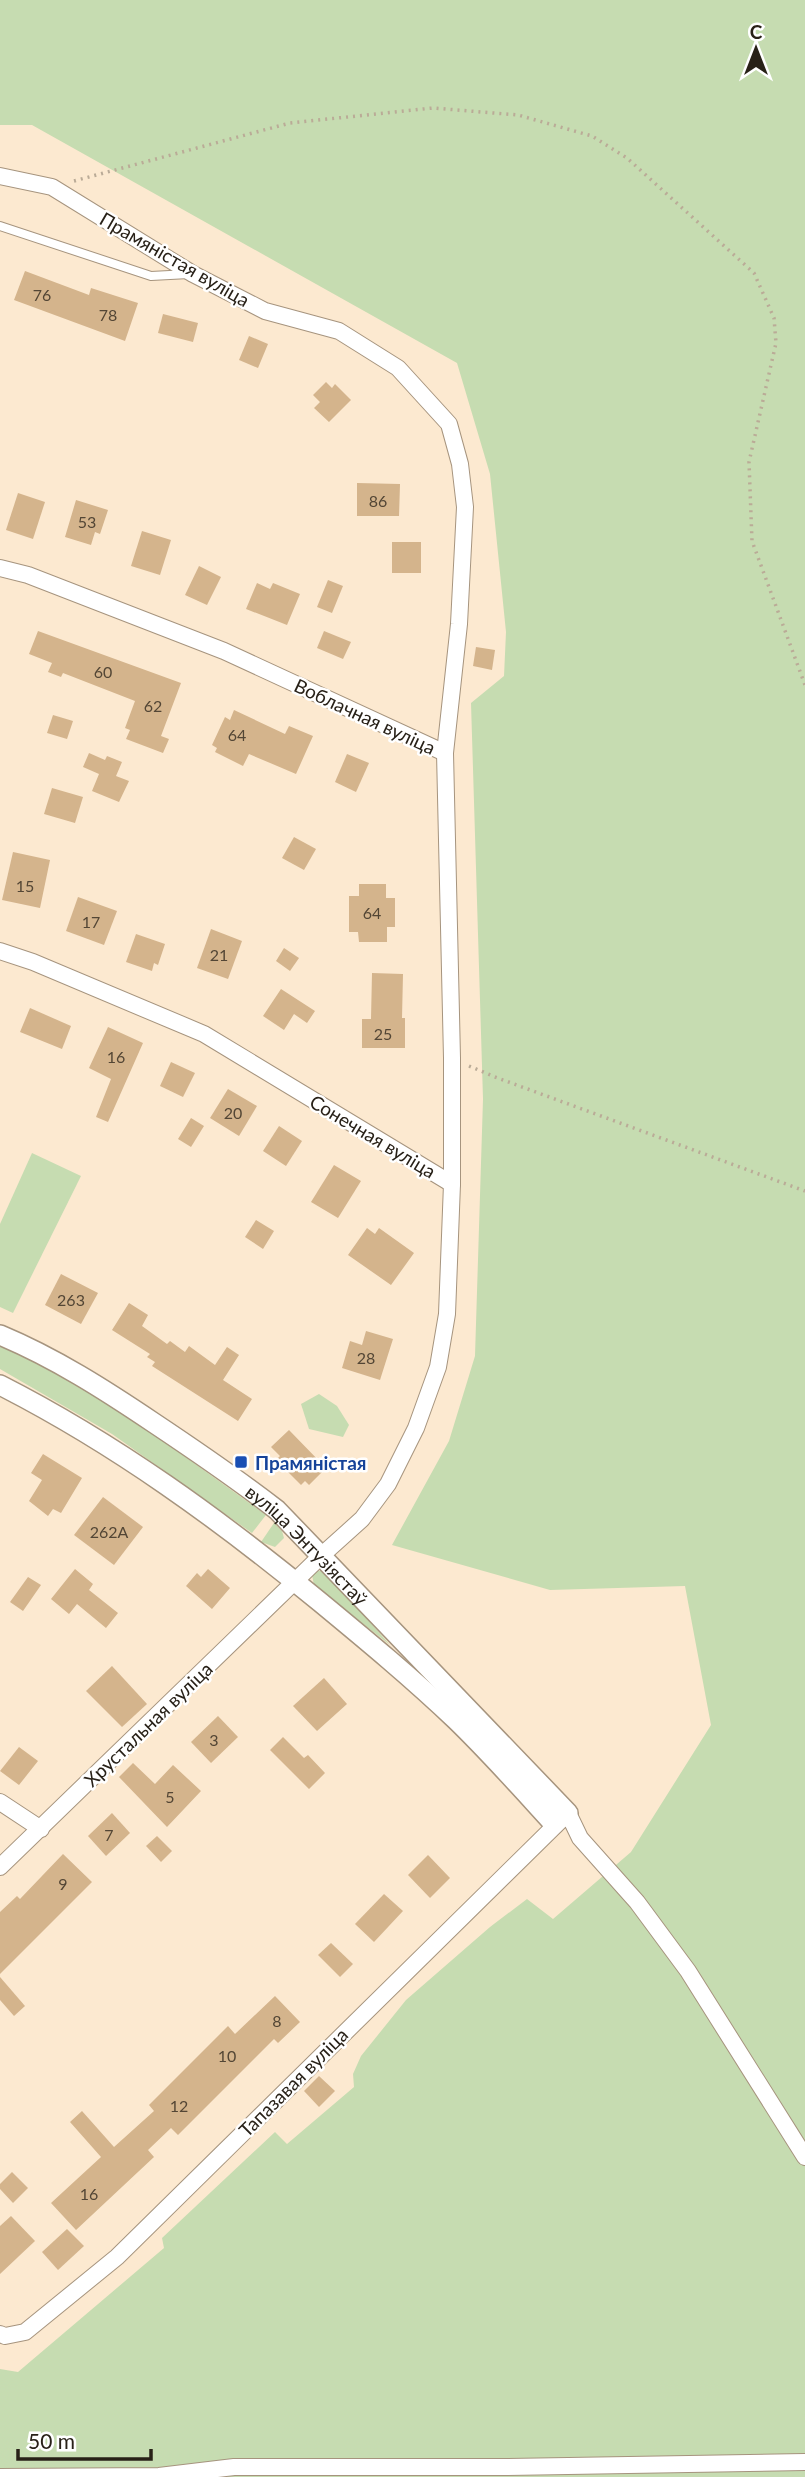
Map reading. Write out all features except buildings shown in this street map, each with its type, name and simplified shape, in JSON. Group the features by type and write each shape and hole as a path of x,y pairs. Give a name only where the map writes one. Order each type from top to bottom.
{"street":[{"name":"Прамяністая вуліца","path":"0,176 52,187 193,274 265,311 339,331 398,368 449,424 460,464 465,507 459,624 445,753"},
{"name":"Воблачная вуліца","path":"0,568 28,575 224,651 445,753 452,1184"},
{"name":"Сонечная вуліца","path":"0,951 33,962 204,1034 452,1184 447,1314 438,1367 416,1428 388,1484 362,1519 294,1581"},
{"name":"вуліца Энтузіястаў","path":"0,1335 75,1372 233,1476 277,1510 322,1555 561,1818"},
{"name":"вуліца Энтузіястаў","path":"0,1385 92,1436 160,1479 294,1581 380,1652 561,1818"},
{"name":"Хрустальная вуліца","path":"0,1867 294,1581"},
{"path":"0,1802 41,1829"},
{"path":"561,1818 637,1902 688,1971 805,2157"},
{"name":"Тапазавая вуліца","path":"0,2334 5,2336 25,2332 117,2257 561,1818"},
{"path":"0,2477 159,2476 234,2467 504,2467 805,2462"}],"lane":[{"path":"0,226 151,276 193,274"}],"path":[{"path":"52,187 290,123 433,108 518,115 592,136 627,158 754,273 774,318 776,342 749,462 752,541 805,685"},
{"path":"452,1058 495,1077 805,1191"}],"green space":[{"path":"0,0 805,0 805,2477 0,2477 0,2369 18,2372 164,2248 162,2238 275,2132 287,2144 354,2087 353,2074 361,2056 406,2000 490,1927 527,1899 553,1919 631,1852 711,1725 685,1586 550,1590 392,1545 449,1441 475,1356 483,1099 471,703 504,676 506,632 490,474 457,363 32,125 0,125"},
{"path":"32,1153 81,1176 13,1313 0,1307 0,1224"},
{"path":"0,1344 119,1409 266,1515 252,1533 112,1434 0,1369"},
{"path":"319,1394 337,1406 349,1425 343,1437 309,1429 301,1404"},
{"path":"274,1523 282,1531 284,1538 275,1547 261,1542"},
{"path":"315,1571 323,1571 333,1580 390,1645 314,1585 312,1575"}],"place":[{"name":"Прамяністая","path":"241,1462"}]}
